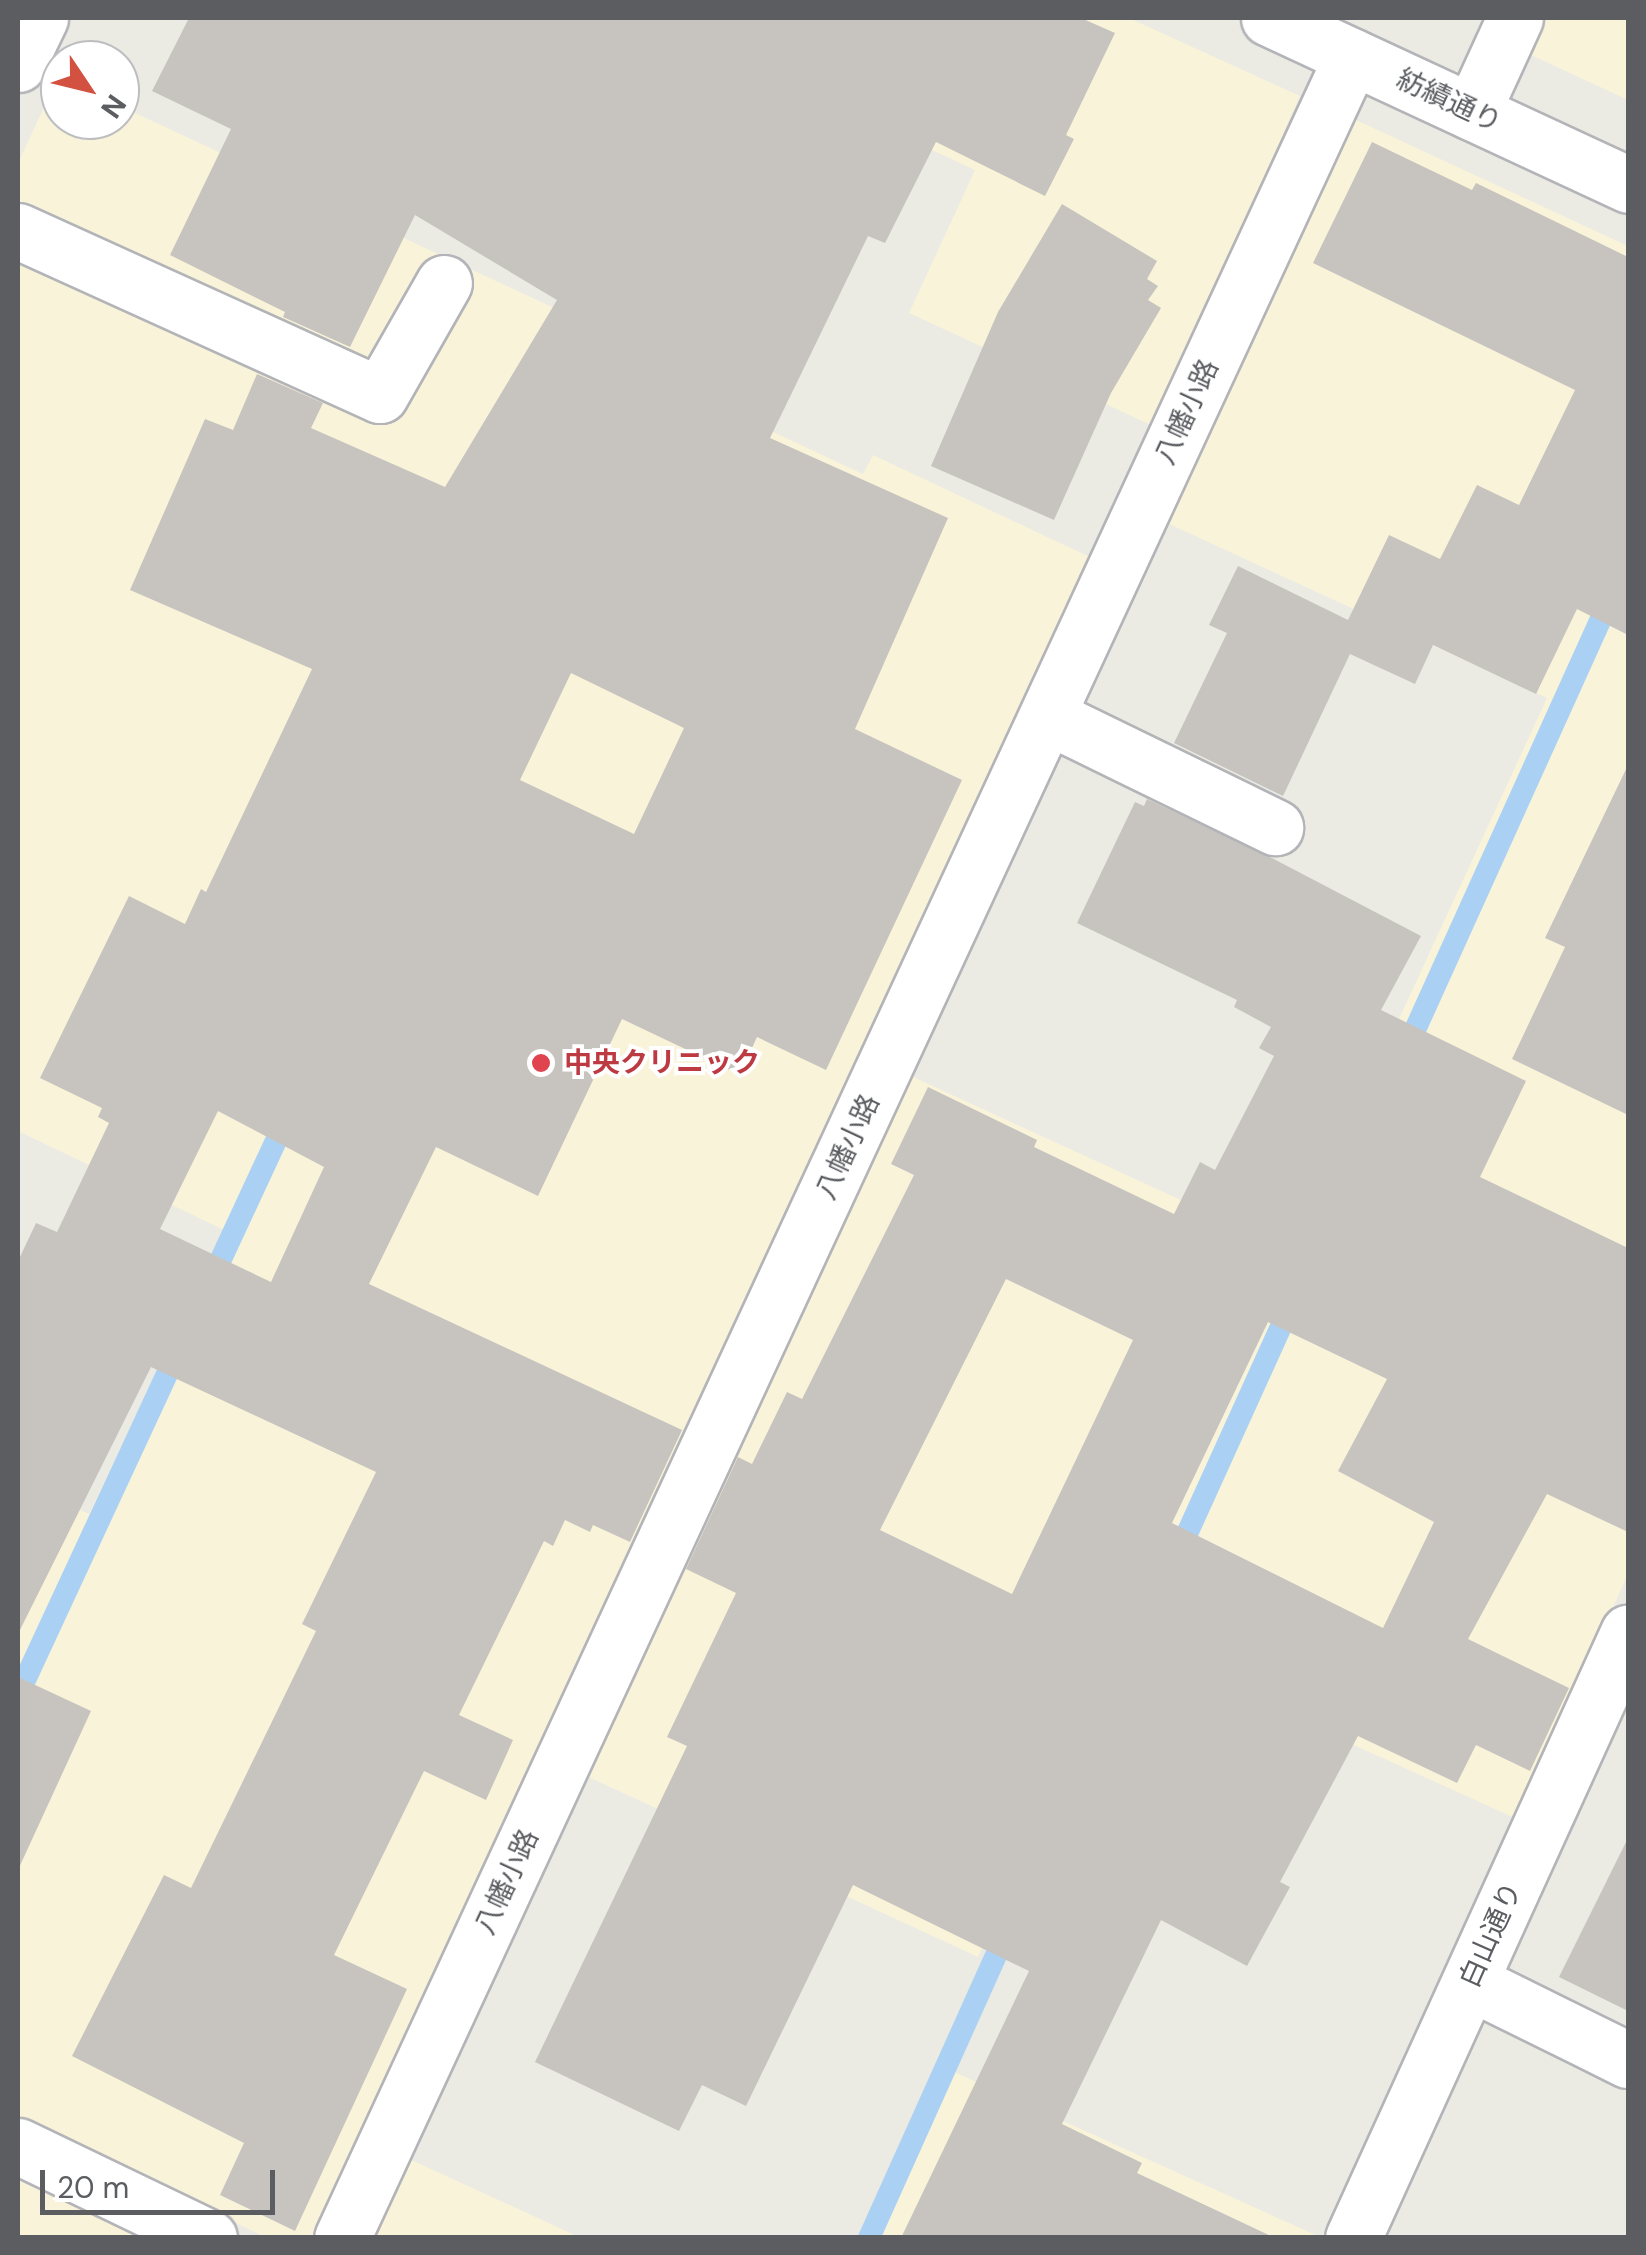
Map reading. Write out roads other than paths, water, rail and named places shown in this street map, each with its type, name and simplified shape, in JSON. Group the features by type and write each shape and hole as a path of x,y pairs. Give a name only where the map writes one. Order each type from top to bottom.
{"street":[{"path":"18,64 40,18"},
{"name":"紡績通り","path":"1269,18 1628,184"},
{"path":"1472,112 1515,18"},
{"name":"八幡小路","path":"342,2238 1352,56"},
{"path":"18,231 380,395 444,283"},
{"path":"1047,716 1275,828"},
{"name":"白山通り","path":"1354,2238 1628,1632"},
{"path":"1470,1982 1628,2060"},
{"path":"18,2146 209,2238"}],"waterway":[{"path":"1405,1052 1628,559"},
{"path":"209,1285 288,1115"},
{"path":"1176,1558 1293,1300"},
{"path":"18,1695 178,1350"},
{"path":"869,2238 1008,1929"}],"place":[{"name":"中央クリニック","path":"541,1063"}]}
